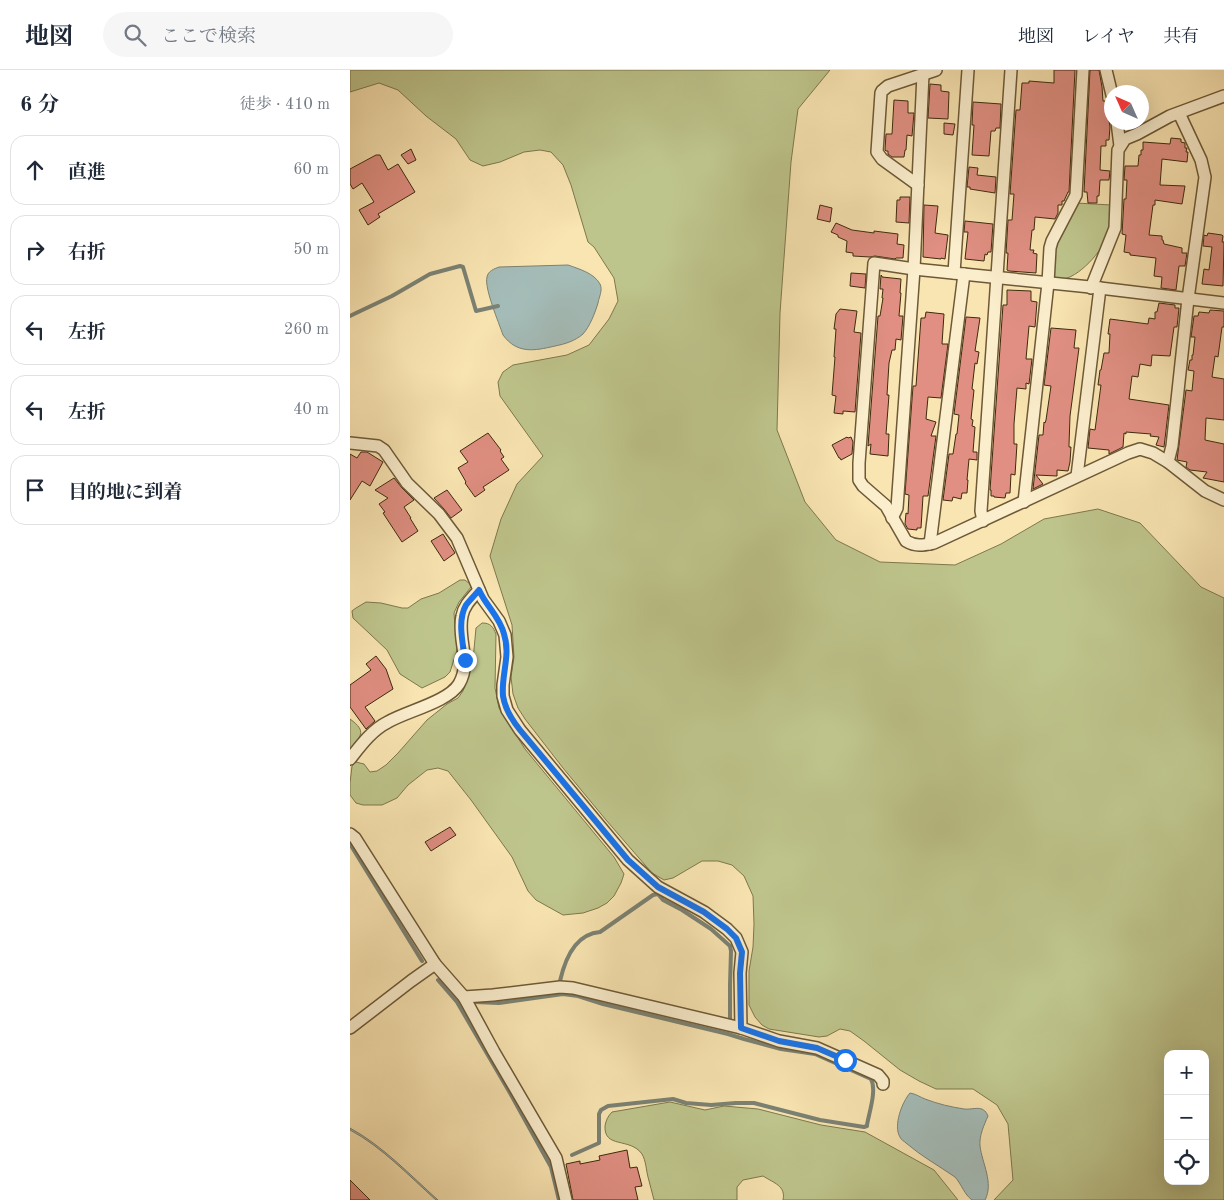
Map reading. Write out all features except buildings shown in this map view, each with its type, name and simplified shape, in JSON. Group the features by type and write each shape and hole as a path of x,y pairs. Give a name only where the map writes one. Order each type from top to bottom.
{"street":[{"path":"918,185 882,159 877,152 882,91 888,86 936,70"},
{"path":"930,544 959,273 968,70"},
{"path":"983,520 981,511 1011,70"},
{"path":"1024,502 1048,283 1050,248 1076,195 1083,70"},
{"path":"1106,70 1110,85"},
{"path":"892,518 897,508 914,269 924,74"},
{"path":"1077,476 1096,288 1115,228 1118,150 1124,139 1170,116 1224,96"},
{"path":"1168,462 1172,446 1188,299 1205,177 1201,160 1180,113"},
{"path":"1118,130 1120,146"},
{"path":"1224,303 874,264 859,463 859,480 863,486 886,506 906,541 919,546 934,543 1077,476 1140,449 1153,452 1206,491 1224,500"},
{"path":"350,443 378,446 384,450 407,483 439,514 457,538 483,599 499,621 505,635 507,656 503,696 507,710 520,730 628,860 658,887 704,912 736,938 742,952 740,973 741,1028"},
{"path":"350,759 375,731 386,723 444,697 454,690 464,674 462,614 466,605 479,590"},
{"path":"350,834 355,838 435,964 464,997 556,1158 566,1200"},
{"path":"350,1028 435,964"},
{"path":"464,997 566,987 741,1028 779,1041 817,1048 878,1075 883,1084"}],"green space":[{"path":"350,70 830,70 798,109 791,162 780,313 777,430 805,502 836,540 880,562 955,565 1001,544 1044,519 1098,509 1140,523 1201,587 1224,598 1224,1200 994,1200 1013,1180 1008,1124 997,1105 973,1089 936,1089 919,1081 900,1070 850,1031 840,1029 827,1036 819,1037 769,1029 762,1025 755,1017 749,1005 749,971 754,924 753,896 744,876 732,865 718,861 702,861 673,878 664,880 652,873 563,768 525,719 518,708 513,694 511,677 514,657 512,625 490,556 501,519 517,484 543,456 500,396 498,382 503,372 513,365 567,355 589,345 609,319 618,301 614,278 594,247 588,242 563,165 551,152 540,150 524,152 500,162 483,166 470,160 456,139 426,116 398,90 379,83 350,92"},
{"path":"1076,203 1111,205 1108,236 1098,252 1078,272 1062,279 1052,279 1053,249"},
{"path":"460,580 465,580 471,587 459,602 454,613 457,650 450,672 445,677 422,688 400,674 387,650 353,618 352,611 366,602 408,608 421,599 439,593"},
{"path":"482,623 491,626 496,634 495,688 499,708 525,749 614,857 624,874 614,896 598,908 583,913 563,915 536,900 528,891 512,857 448,771 438,768 427,770 408,785 397,798 382,805 356,803 350,795 352,766 356,762 364,764 370,772 377,771 398,753 427,720 458,698 463,691 473,660 476,628"},
{"path":"350,719 356,723 361,731 350,750"},
{"path":"670,1102 705,1110 724,1106 758,1109 821,1125 865,1132 934,1170 958,1200 783,1200 781,1188 763,1176 743,1180 737,1187 737,1200 654,1200 642,1154 631,1146 609,1138 605,1126 607,1118 612,1112"}],"water":[{"path":"568,265 590,274 601,286 597,307 586,331 573,340 562,344 533,350 520,348 508,341 503,335 490,297 487,282 489,273 499,267"},
{"path":"910,1093 944,1105 964,1109 978,1108 986,1112 988,1116 980,1142 988,1180 985,1200 972,1200 955,1177 901,1139 897,1127 898,1121 901,1108"},
{"path":"350,1128 385,1152 438,1200 384,1153 350,1130"}],"waterway":[{"path":"350,316 392,296 430,274 460,266 463,267 476,311 498,306"},
{"path":"350,844 422,961"},
{"path":"658,894 663,900 711,929 730,946 730,1020"},
{"path":"560,981 568,956 584,937 600,932 653,895 658,894"},
{"path":"438,980 457,1002 551,1167 559,1200"},
{"path":"475,1002 499,1003 563,994 578,996 781,1049 815,1054 871,1079 873,1095 867,1125"},
{"path":"572,1155 599,1143 599,1114 601,1110 608,1106 673,1099 686,1103 711,1105 754,1103 820,1120 867,1126"}],"route":[{"path":"465,660 461,626 462,614 466,605 479,590 483,599 499,621 505,635 507,656 503,696 511,718 628,860 658,887 704,912 736,938 742,952 740,973 741,1028 779,1041 817,1048 845,1060"}]}
